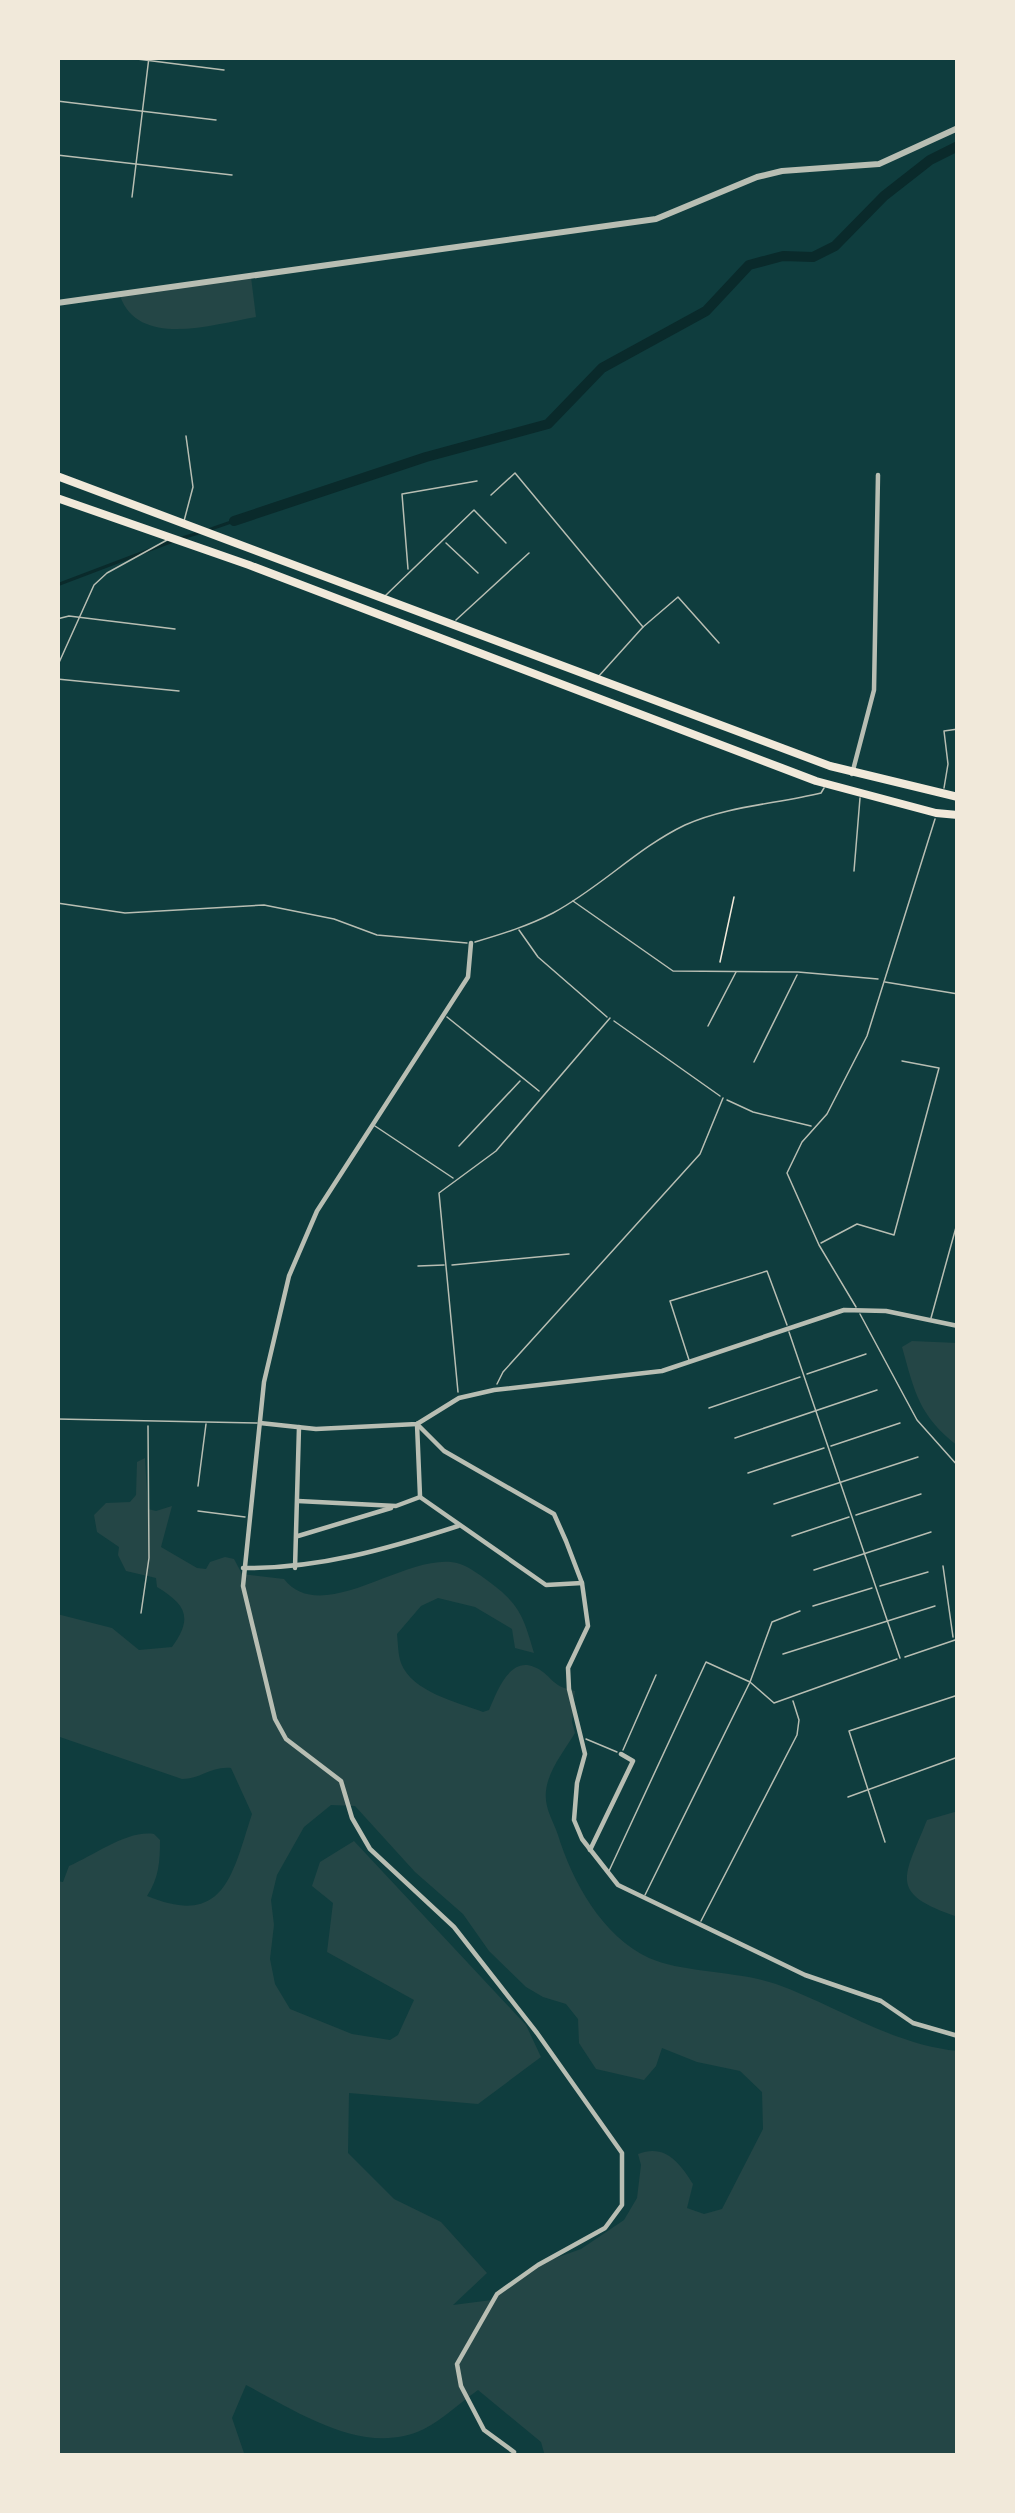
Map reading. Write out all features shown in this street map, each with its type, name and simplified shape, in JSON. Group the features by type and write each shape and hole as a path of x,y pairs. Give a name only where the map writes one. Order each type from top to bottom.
{"main road":[{"path":"57,476 852,774 958,796"},
{"path":"57,499 172,537 826,783 958,815"}],"street":[{"path":"57,303 656,219 757,177 879,164 958,128"},
{"path":"852,774 874,690 878,475"},
{"path":"471,943 469,977 316,1210 289,1276 264,1382 243,1568 247,1615 259,1663 275,1719 286,1738 340,1781 352,1818 370,1849 454,1928 537,2033 622,2153 622,2206 605,2228 497,2294 457,2364 461,2386 484,2430 514,2452"},
{"path":"260,1423 299,1427 417,1424 459,1398 690,1364 844,1310 958,1325"},
{"path":"417,1424 420,1498"},
{"path":"417,1424 444,1451 554,1514 582,1583 588,1626 568,1668 584,1754 573,1809 582,1839 618,1885 805,1976 881,2001 913,2023 958,2036"},
{"path":"295,1568 299,1427"},
{"path":"296,1537 420,1498"},
{"path":"420,1498 546,1586 582,1583"},
{"path":"298,1501 396,1506"},
{"path":"243,1568 295,1568 397,1546 458,1526"},
{"path":"590,1850 633,1761 621,1754"}],"lane":[{"path":"121,57 224,70"},
{"path":"132,196 149,59"},
{"path":"57,101 216,120"},
{"path":"57,155 232,176"},
{"path":"183,522 193,488 186,436"},
{"path":"491,495 514,473 643,628"},
{"path":"408,573 402,494 477,481"},
{"path":"384,597 474,510 506,542"},
{"path":"57,667 94,585 172,537"},
{"path":"443,540 478,573"},
{"path":"454,623 529,553"},
{"path":"598,677 678,597 718,643"},
{"path":"57,619 69,616 175,629"},
{"path":"57,679 179,691"},
{"path":"942,796 948,764 944,731 958,729"},
{"path":"57,903 125,914 264,905 377,935 471,943 518,929 572,900 645,847 688,824 731,810 821,793 826,783"},
{"path":"854,871 860,794"},
{"path":"937,813 867,1036 827,1114 802,1142 787,1173 819,1245 917,1420 958,1466"},
{"path":"572,900 673,970 875,975 882,982 958,994"},
{"path":"518,929 538,957 610,1018 723,1098 753,1112 814,1127"},
{"path":"707,1026 736,972"},
{"path":"754,1062 798,972"},
{"path":"444,1015 542,1094"},
{"path":"459,1398 439,1193 496,1151 610,1018"},
{"path":"819,1245 857,1224 894,1234 939,1068 902,1060"},
{"path":"459,1145 522,1078"},
{"path":"494,1390 503,1372 700,1154 723,1098"},
{"path":"372,1125 457,1180"},
{"path":"930,1321 958,1220"},
{"path":"418,1266 569,1254"},
{"path":"690,1364 670,1301 767,1271 900,1658"},
{"path":"709,1408 866,1354"},
{"path":"735,1438 877,1390"},
{"path":"57,1418 260,1423"},
{"path":"141,1613 149,1558 148,1421"},
{"path":"199,1486 206,1421"},
{"path":"748,1473 899,1424"},
{"path":"774,1504 918,1457"},
{"path":"792,1536 921,1494"},
{"path":"198,1511 249,1517"},
{"path":"814,1570 931,1532"},
{"path":"608,1873 706,1662 750,1682 774,1703 956,1640 943,1566"},
{"path":"813,1606 928,1572"},
{"path":"783,1654 934,1606"},
{"path":"645,1896 750,1682 772,1622 800,1611"},
{"path":"582,1737 621,1754 656,1675"},
{"path":"885,1842 849,1731 958,1695"},
{"path":"699,1924 797,1735 799,1720 792,1697"},
{"path":"848,1797 958,1757"}],"path":[{"path":"718,972 734,896"}],"shaded area":[{"path":"251,277 256,317 200,327 160,328 143,323 120,296"},
{"path":"912,1341 958,1343 958,1446 920,1402 902,1347"},
{"path":"145,1458 148,1509 172,1506 161,1547 197,1568 206,1569 210,1562 225,1557 234,1559 242,1574 284,1579 300,1592 319,1595 340,1593 431,1563 456,1563 484,1578 518,1610 534,1653 515,1648 512,1629 475,1607 438,1598 421,1606 397,1634 401,1663 425,1689 483,1712 489,1710 511,1672 525,1665 575,1691 575,1733 550,1775 546,1803 581,1888 617,1936 663,1963 776,1984 888,2033 958,2051 958,2456 545,2456 541,2442 478,2390 424,2429 378,2438 332,2428 246,2385 232,2418 245,2456 57,2456 57,1881 63,1882 69,1866 111,1844 154,1834 160,1840 159,1862 147,1896 173,1904 209,1900 231,1875 252,1814 231,1768 182,1779 57,1736 57,1614 112,1628 139,1650 172,1647 183,1627 180,1606 157,1587 156,1578 126,1571 119,1547 97,1532 94,1515 106,1503 130,1502 136,1495 137,1462","holes":["331,1805 355,1806 415,1872 463,1914 489,1951 526,1987 566,2004 578,2019 579,2043 596,2069 644,2080 662,2048 740,2071 762,2092 763,2129 722,2209 704,2214 687,2208 693,2184 677,2162 656,2151 638,2154 637,2198 624,2220 581,2249 533,2266 492,2300 453,2305 487,2273 441,2222 394,2199 348,2153 349,2093 478,2104 541,2057 526,2025 354,1841 320,1862 312,1886 333,1903 327,1952 414,2000 398,2035 390,2040 352,2034 290,2009 275,1984 270,1959 271,1900 277,1875 304,1827"]},
{"path":"958,1811 958,1917 920,1900 907,1881 927,1820"}],"waterway":[{"path":"234,521 426,457 548,424 602,368 706,311 749,265 783,256 813,257 835,246 884,196 930,160 958,146"},
{"path":"211,529 234,521"},
{"path":"182,538 202,532"},
{"path":"57,585 173,541"}]}
